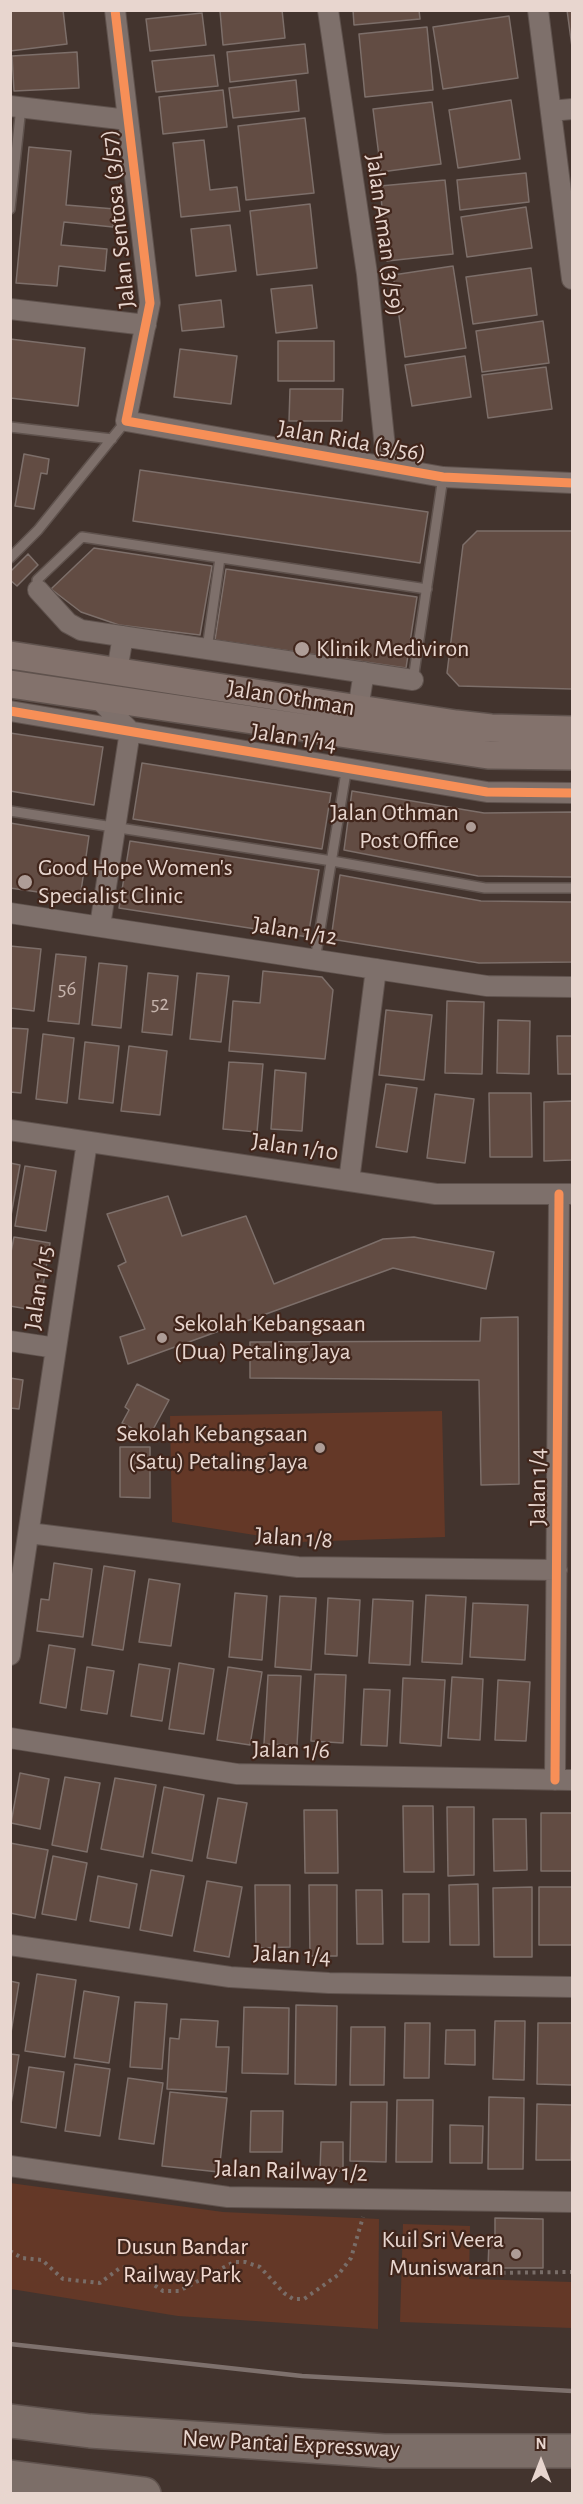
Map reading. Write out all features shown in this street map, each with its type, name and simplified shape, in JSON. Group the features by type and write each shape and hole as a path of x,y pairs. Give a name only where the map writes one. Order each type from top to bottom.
{"highway":[{"name":"New Pantai Expressway","path":"10,2421 90,2431 384,2451 573,2451"},
{"path":"10,2477 144,2493"}],"main road":[{"name":"Jalan Othman","path":"10,655 491,728 573,730"},
{"name":"Jalan Othman","path":"10,684 488,755 573,756"}],"street":[{"name":"Jalan Sentosa (3/57)","path":"115,10 150,303 126,422"},
{"name":"Jalan Aman (3/59)","path":"328,10 367,274 387,467"},
{"path":"538,10 573,279"},
{"path":"16,106 128,120"},
{"path":"551,111 573,109"},
{"path":"10,309 146,325"},
{"name":"Jalan Rida (3/56)","path":"126,422 443,477 573,483"},
{"name":"Jalan Othman","path":"38,590 68,623 81,630 413,680"},
{"path":"117,671 123,636"},
{"path":"358,709 364,672"},
{"path":"98,698 130,731 100,926"},
{"name":"Jalan 1/14","path":"10,711 347,766 487,792 573,793"},
{"name":"Jalan 1/12","path":"10,912 487,986 573,987"},
{"path":"349,1180 376,969"},
{"name":"Jalan 1/10","path":"10,1130 436,1194 566,1194"},
{"name":"Jalan 1/15","path":"10,1655 87,1142"},
{"name":"Jalan 1/4","path":"564,1780 556,1570 566,1194"},
{"path":"10,1341 56,1348"},
{"name":"Jalan 1/8","path":"28,1533 298,1567 556,1570"},
{"name":"Jalan 1/6","path":"10,1738 237,1774 564,1780"},
{"name":"Jalan 1/4","path":"10,1945 230,1977 329,1983 573,1988"},
{"name":"Jalan Railway 1/2","path":"10,2166 228,2197 573,2202"}],"lane":[{"path":"10,209 16,106"},
{"name":"Jalan Sentosa (3/57)","path":"10,558 38,530 126,422"},
{"path":"10,427 112,439"},
{"path":"413,680 443,477"},
{"path":"38,590 37,580 82,537 427,589"},
{"path":"207,650 220,558"},
{"path":"315,960 347,766"},
{"path":"10,811 332,861 485,888 573,888"}],"path":[{"path":"10,2251 22,2258 42,2260 63,2279 100,2283 120,2268 127,2267 163,2291 179,2291 234,2262 245,2262 261,2267 284,2293 293,2299 304,2299 338,2275 351,2258 367,2199"},
{"path":"480,2273 573,2272"}],"green space":[{"path":"442,1411 445,1537 299,1542 172,1522 170,1416"},
{"name":"Dusun Bandar Railway Park","path":"10,2183 223,2212 379,2219 378,2329 178,2316 11,2289"},
{"path":"403,2224 470,2226 469,2279 572,2282 572,2328 400,2322"}],"building":[{"path":"10,10 63,10 67,44 10,51"},
{"path":"282,10 285,38 223,45 220,11"},
{"path":"353,10 419,10 420,19 354,25"},
{"path":"567,10 572,10 572,47"},
{"path":"202,13 206,45 150,51 146,19"},
{"path":"509,16 518,78 443,89 433,27"},
{"path":"427,27 433,90 365,97 359,34"},
{"path":"305,44 308,73 230,82 227,52"},
{"path":"77,52 79,88 14,91 12,56"},
{"path":"214,55 218,86 156,92 152,61"},
{"path":"296,80 299,111 233,118 229,88"},
{"path":"223,90 227,127 163,134 159,97"},
{"path":"511,100 520,159 458,168 449,110"},
{"path":"432,102 441,164 381,172 373,109"},
{"path":"305,118 314,193 246,200 238,126"},
{"path":"204,140 210,190 237,187 240,211 181,217 173,143"},
{"path":"29,147 71,151 66,205 115,209 113,227 64,222 61,245 107,249 105,271 59,266 57,286 16,283"},
{"path":"526,173 529,202 460,210 457,180"},
{"path":"445,180 453,254 387,261 380,186"},
{"path":"310,204 317,268 257,275 250,211"},
{"path":"526,207 532,248 467,257 461,217"},
{"path":"230,225 236,271 196,276 191,229"},
{"path":"453,266 466,348 405,357 393,275"},
{"path":"531,268 537,315 473,324 466,277"},
{"path":"312,285 317,328 276,333 271,289"},
{"path":"221,300 224,327 182,331 179,305"},
{"path":"543,321 549,363 482,372 476,331"},
{"path":"10,339 85,348 78,406 10,398"},
{"path":"278,341 334,341 334,381 278,381"},
{"path":"180,349 237,356 231,404 174,397"},
{"path":"465,356 471,397 412,406 405,365"},
{"path":"546,367 552,409 488,418 482,375"},
{"path":"290,389 343,389 342,421 289,421"},
{"path":"24,454 49,459 47,474 41,473 34,509 15,506"},
{"path":"140,470 428,512 420,563 133,521"},
{"path":"477,531 572,531 572,689 459,686 447,673 463,545"},
{"path":"94,548 212,566 200,635 119,625 81,612 51,589"},
{"path":"28,554 38,565 17,586 10,580 10,572"},
{"path":"226,569 417,597 406,668 215,640"},
{"path":"10,733 103,747 94,805 10,791"},
{"path":"142,763 331,793 322,849 133,819"},
{"path":"352,791 484,813 572,812 572,877 478,876 344,850"},
{"path":"10,823 89,836 80,898 10,888"},
{"path":"130,841 319,870 308,937 119,908"},
{"path":"340,875 481,901 572,902 572,962 479,963 331,939"},
{"path":"10,946 41,949 34,1011 10,1008"},
{"path":"56,954 86,957 79,1024 48,1021"},
{"path":"99,963 127,966 121,1028 92,1025"},
{"path":"263,971 322,977 333,990 325,1059 229,1051 233,1001 260,1003"},
{"path":"148,973 178,976 172,1035 142,1032"},
{"path":"197,973 229,976 221,1042 190,1039"},
{"path":"447,1001 484,1002 482,1074 445,1073"},
{"path":"386,1010 432,1015 424,1080 379,1075"},
{"path":"498,1020 530,1021 529,1074 497,1073"},
{"path":"10,1028 28,1029 21,1093 10,1092"},
{"path":"43,1034 74,1038 67,1103 36,1099"},
{"path":"557,1036 572,1036 572,1074 558,1074"},
{"path":"85,1042 119,1046 113,1103 79,1099"},
{"path":"129,1046 167,1051 160,1115 121,1111"},
{"path":"229,1062 263,1064 257,1132 223,1129"},
{"path":"275,1070 306,1073 302,1131 271,1129"},
{"path":"386,1084 417,1088 407,1152 376,1147"},
{"path":"489,1093 531,1093 532,1157 490,1157"},
{"path":"435,1094 474,1099 465,1163 427,1158"},
{"path":"572,1101 572,1160 544,1161 544,1102"},
{"path":"10,1163 20,1165 10,1221"},
{"path":"25,1166 56,1171 46,1231 15,1226"},
{"path":"168,1196 182,1236 246,1216 274,1284 383,1239 414,1237 494,1252 486,1289 393,1268 128,1364 120,1337 145,1329 118,1266 126,1262 107,1214"},
{"path":"14,1237 50,1243 39,1311 10,1306 10,1257"},
{"path":"518,1317 519,1484 481,1485 479,1380 250,1378 250,1342 480,1341 481,1318"},
{"path":"10,1378 23,1380 19,1409 10,1408"},
{"path":"137,1384 169,1400 149,1437 122,1423 129,1410 125,1407"},
{"path":"120,1447 150,1447 150,1498 120,1497"},
{"path":"54,1563 92,1569 83,1637 37,1631 41,1599 49,1600"},
{"path":"104,1566 135,1571 123,1650 92,1645"},
{"path":"149,1579 180,1584 171,1646 139,1642"},
{"path":"235,1593 267,1596 262,1660 229,1657"},
{"path":"426,1595 466,1597 462,1664 422,1662"},
{"path":"280,1596 316,1598 311,1670 275,1667"},
{"path":"328,1598 360,1600 357,1656 325,1654"},
{"path":"373,1599 413,1601 410,1665 369,1663"},
{"path":"473,1603 528,1605 525,1660 470,1657"},
{"path":"49,1645 75,1649 66,1708 40,1703"},
{"path":"179,1663 214,1669 204,1734 169,1729"},
{"path":"139,1664 170,1669 162,1721 131,1716"},
{"path":"87,1667 114,1671 107,1714 81,1710"},
{"path":"228,1667 262,1672 250,1745 217,1740"},
{"path":"315,1674 346,1675 343,1743 311,1741"},
{"path":"268,1675 301,1676 297,1745 264,1744"},
{"path":"452,1677 483,1679 480,1740 448,1738"},
{"path":"403,1678 445,1680 441,1746 400,1743"},
{"path":"498,1680 530,1682 526,1741 495,1740"},
{"path":"364,1689 390,1690 387,1746 361,1745"},
{"path":"20,1773 49,1779 40,1829 11,1823"},
{"path":"65,1777 100,1783 87,1852 52,1845"},
{"path":"115,1778 156,1785 143,1857 101,1849"},
{"path":"164,1787 204,1795 192,1861 152,1853"},
{"path":"218,1798 247,1803 236,1863 207,1858"},
{"path":"403,1806 433,1806 434,1872 404,1872"},
{"path":"447,1807 474,1807 474,1875 448,1876"},
{"path":"304,1810 337,1810 338,1873 305,1873"},
{"path":"541,1813 572,1813 572,1871 541,1871"},
{"path":"493,1819 526,1819 527,1870 494,1871"},
{"path":"10,1843 48,1850 35,1918 10,1913"},
{"path":"53,1856 87,1863 76,1920 42,1914"},
{"path":"151,1870 184,1876 172,1936 140,1930"},
{"path":"98,1876 137,1884 129,1928 90,1921"},
{"path":"207,1881 242,1887 229,1957 194,1951"},
{"path":"478,1884 479,1945 450,1945 449,1885"},
{"path":"255,1885 290,1885 290,1947 256,1948"},
{"path":"309,1885 337,1885 337,1956 310,1956"},
{"path":"532,1887 532,1957 494,1957 493,1888"},
{"path":"539,1887 572,1887 572,1945 539,1945"},
{"path":"356,1890 382,1890 383,1944 357,1944"},
{"path":"403,1894 429,1894 429,1942 403,1942"},
{"path":"37,1974 76,1980 65,2057 25,2051"},
{"path":"10,1981 19,1983 10,2039"},
{"path":"84,1991 119,1997 109,2063 74,2058"},
{"path":"135,2002 167,2004 162,2069 130,2067"},
{"path":"296,2005 337,2006 336,2085 295,2084"},
{"path":"244,2007 289,2008 288,2074 242,2073"},
{"path":"181,2019 218,2021 216,2047 229,2047 226,2092 167,2089 170,2038 179,2039"},
{"path":"495,2021 525,2021 524,2080 493,2079"},
{"path":"405,2023 430,2023 429,2078 404,2078"},
{"path":"538,2023 572,2023 572,2085 537,2084"},
{"path":"351,2027 385,2027 384,2085 350,2085"},
{"path":"446,2030 475,2030 475,2065 445,2064"},
{"path":"10,2054 19,2055 10,2110"},
{"path":"75,2064 110,2069 100,2136 65,2131"},
{"path":"29,2067 64,2072 56,2128 21,2122"},
{"path":"128,2078 163,2083 154,2144 119,2139"},
{"path":"170,2092 227,2098 219,2172 162,2166"},
{"path":"489,2097 524,2098 523,2169 488,2169"},
{"path":"397,2100 433,2100 432,2162 396,2162"},
{"path":"351,2102 387,2102 386,2162 350,2161"},
{"path":"537,2104 572,2105 571,2160 536,2160"},
{"path":"251,2111 283,2111 282,2152 250,2152"},
{"path":"450,2125 483,2126 482,2163 450,2163"},
{"path":"321,2142 343,2142 343,2171 320,2171"},
{"name":"Kuil Sri Veera Muniswaran","path":"495,2218 543,2219 543,2268 488,2268 489,2241 495,2241"}],"railway":[{"path":"10,2344 302,2376 572,2391"}],"cycle path":[{"path":"115,10 150,303 126,421 443,477 572,483"},
{"path":"10,711 487,792 572,793"},
{"path":"555,1780 559,1194"}],"place":[{"name":"Klinik Mediviron","path":"302,649"},
{"name":"Jalan Othman Post Office","path":"471,827"},
{"name":"Good Hope Women's Specialist Clinic","path":"25,882"},
{"name":"Sekolah Kebangsaan (Dua) Petaling Jaya","path":"162,1338"},
{"name":"Sekolah Kebangsaan (Satu) Petaling Jaya","path":"320,1448"},
{"name":"Kuil Sri Veera Muniswaran","path":"516,2254"}]}
